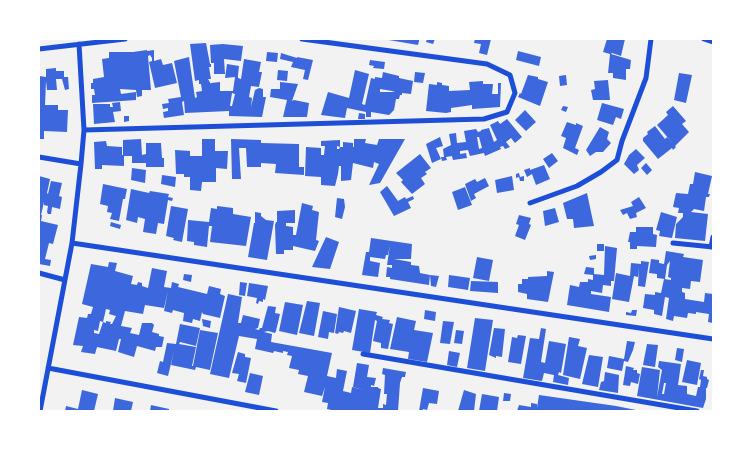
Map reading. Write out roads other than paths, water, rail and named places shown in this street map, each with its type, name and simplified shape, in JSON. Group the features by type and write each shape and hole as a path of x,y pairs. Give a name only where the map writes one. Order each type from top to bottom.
{"street":[{"path":"39,49 126,39"},
{"path":"84,130 484,119 507,112 515,93 510,75 487,64 302,39"},
{"path":"530,203 577,186 617,160 622,141 646,78 651,39"},
{"path":"704,39 713,42"},
{"path":"40,411 41,389 48,368 72,243 81,164 84,130 79,44"},
{"path":"39,157 81,164"},
{"path":"673,243 712,247 713,236"},
{"path":"72,243 713,339"},
{"path":"39,274 65,280"},
{"path":"364,354 697,411"},
{"path":"48,368 276,411"}]}
